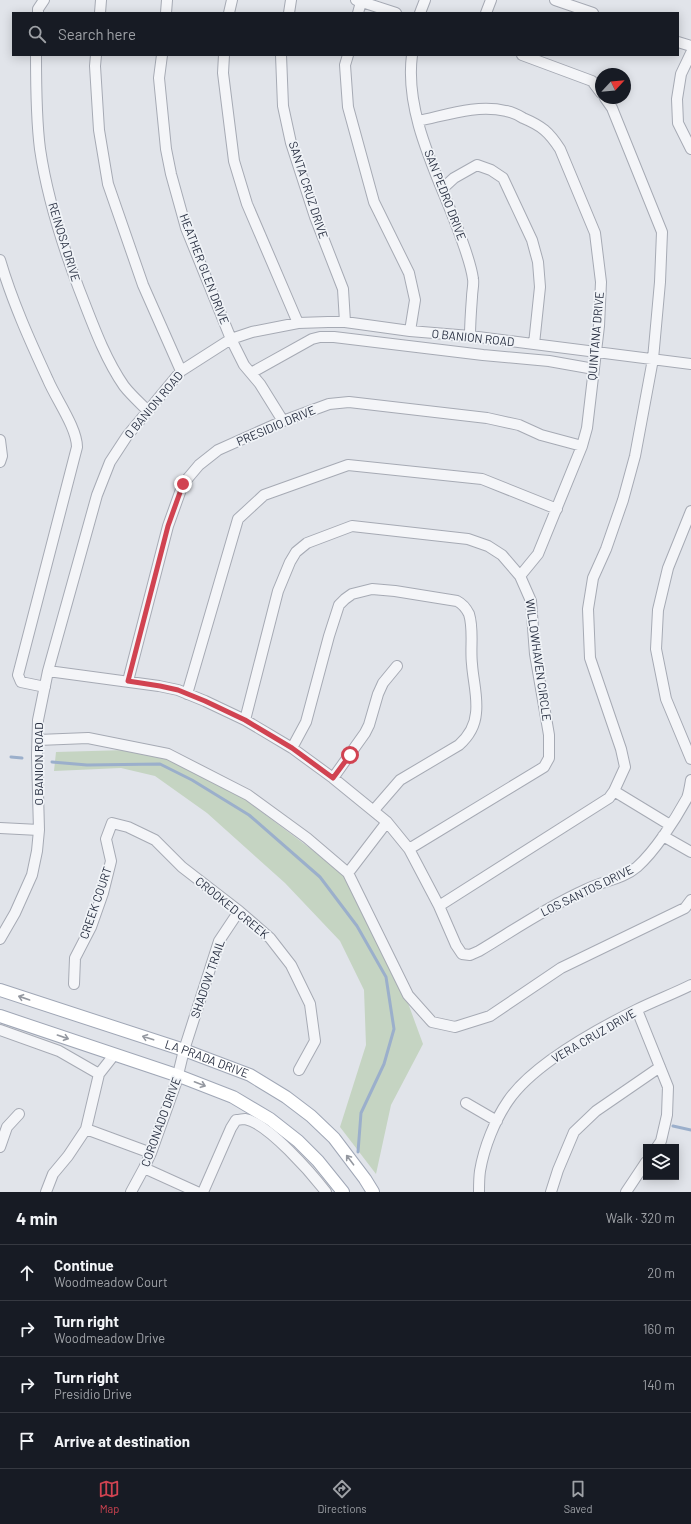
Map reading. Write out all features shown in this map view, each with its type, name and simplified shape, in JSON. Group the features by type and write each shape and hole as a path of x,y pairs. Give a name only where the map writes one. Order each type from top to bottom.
{"main road":[{"name":"LA PRADA DRIVE","path":"0,990 184,1050 250,1075 286,1097 311,1116 334,1138 373,1192"},
{"path":"0,1016 178,1076 233,1097 270,1119 298,1141 318,1161 343,1192"}],"street":[{"path":"38,12 38,9 44,0"},
{"path":"100,12 101,0"},
{"path":"229,12 232,0"},
{"path":"289,12 291,0"},
{"path":"420,12 424,0"},
{"path":"486,12 491,0"},
{"path":"555,0 590,12"},
{"path":"165,1 166,12"},
{"path":"358,12 358,1 393,12"},
{"path":"679,42 691,46"},
{"path":"691,53 681,74 677,99 678,123 691,149"},
{"name":"REINOSA DRIVE","path":"36,56 36,93 40,148 45,177 64,247 94,328 105,352 124,386 147,410"},
{"path":"96,56 95,66 99,130 108,184 143,285 181,371"},
{"name":"HEATHER GLEN DRIVE","path":"162,56 159,78 166,149 171,174 186,228 244,365 260,384 283,421"},
{"path":"224,56 223,73 234,161 247,204 298,323"},
{"name":"SANTA CRUZ DRIVE","path":"281,56 283,106 291,142 315,217 343,289 345,322"},
{"path":"348,56 345,65 348,107 374,202 409,273 415,300 410,331"},
{"name":"SAN PEDRO DRIVE","path":"412,56 412,94 418,121 432,166 465,250 473,279 470,336"},
{"path":"525,56 592,81 595,85"},
{"path":"48,671 160,686 187,694 245,720 292,748 333,778 387,822 409,849 439,906 609,798 614,791 625,767 621,749 590,658 588,609 593,578 623,500 635,456 653,359 660,282 662,232 609,104"},
{"name":"QUINTANA DRIVE","path":"418,121 472,109 490,108 507,111 544,128 552,136 560,148 595,233 601,282 599,326 587,428 582,446 538,554 520,576"},
{"path":"442,189 454,178 477,165 491,170 503,178 529,234 538,262 540,288 534,344"},
{"path":"0,260 20,316 48,381 73,430 77,443 67,489 18,675 21,682 45,687"},
{"name":"O BANION ROAD","path":"0,939 15,913 32,875 37,851 39,830 38,720 48,671 97,495 110,462 127,436 147,410 181,371 232,339 252,332 298,323 345,322 691,364"},
{"path":"251,374 312,339 320,337 334,337 548,361 594,369"},
{"name":"PRESIDIO DRIVE","path":"128,681 168,526 183,484 199,465 218,450 283,421 329,404 349,402 487,418 519,425 541,435 582,446"},
{"path":"0,440 2,456 0,462"},
{"path":"187,694 238,519 264,495 348,465 482,479 557,508"},
{"path":"691,510 668,568 658,610 656,648 666,700 691,760"},
{"name":"WILLOWHAVEN CIRCLE","path":"245,720 278,591 290,562 296,552 307,543 352,526 468,539 488,546 502,555 520,576 531,601 534,654 549,734 550,758 544,767 409,849"},
{"path":"292,748 306,722 329,636 339,605 345,599 352,594 372,589 395,590 457,601 464,605 471,622 472,663 476,697 476,713 471,732 459,745 400,780 374,810"},
{"path":"333,778 365,733 381,688 397,666"},
{"path":"38,740 88,738 168,754 248,795 307,838 348,873 408,995 432,1022 454,1027 490,1016 561,968 684,908 691,900"},
{"name":"LOS SANTOS DRIVE","path":"439,906 456,945 462,954 470,955 479,951 587,888 618,878 636,868 663,836 688,797 691,780"},
{"path":"614,791 670,825"},
{"name":"CROOKED CREEK","path":"112,822 128,827 155,840 182,867 239,911 270,938 287,959 310,1004 315,1041 299,1070"},
{"name":"CREEK COURT","path":"74,984 75,958 91,927 111,861 106,839 112,822"},
{"path":"348,873 387,822"},
{"path":"0,828 39,830"},
{"path":"663,836 691,852"},
{"name":"SHADOW TRAIL","path":"184,1050 219,941 239,911"},
{"name":"VERA CRUZ DRIVE","path":"479,1192 480,1171 486,1146 497,1120 508,1100 531,1076 556,1056 574,1045 636,1010 691,985"},
{"path":"636,1010 668,1087 667,1115 659,1144"},
{"path":"0,1030 59,1051 100,1074"},
{"name":"CORONADO DRIVE","path":"131,1192 151,1153 178,1076 184,1050"},
{"path":"46,1192 53,1174 68,1156 86,1130 100,1074 114,1055"},
{"path":"551,1192 558,1170 574,1132 596,1111 660,1067"},
{"path":"466,1103 497,1120"},
{"path":"0,1147 7,1128 19,1114"},
{"path":"203,1192 231,1128 236,1120 244,1119 255,1123 277,1139 312,1174 326,1192"},
{"path":"86,1130 151,1153"},
{"path":"626,1192 643,1166"},
{"path":"144,1168 197,1192"}],"green space":[{"path":"127,750 165,757 243,798 343,873 408,1003 423,1044 391,1105 376,1174 340,1127 366,1045 364,990 340,941 285,883 207,813 155,776 121,768 54,771 56,752"}],"waterway":[{"path":"11,757 22,758"},
{"path":"52,762 87,765 160,764 192,780 249,815 320,877 357,926 386,977 394,1029 384,1064 361,1113 358,1152"},
{"path":"673,1126 691,1130"}],"route":[{"path":"183,484 168,526 128,681 178,690 205,701 245,720 292,748 333,778 350,755"}]}
